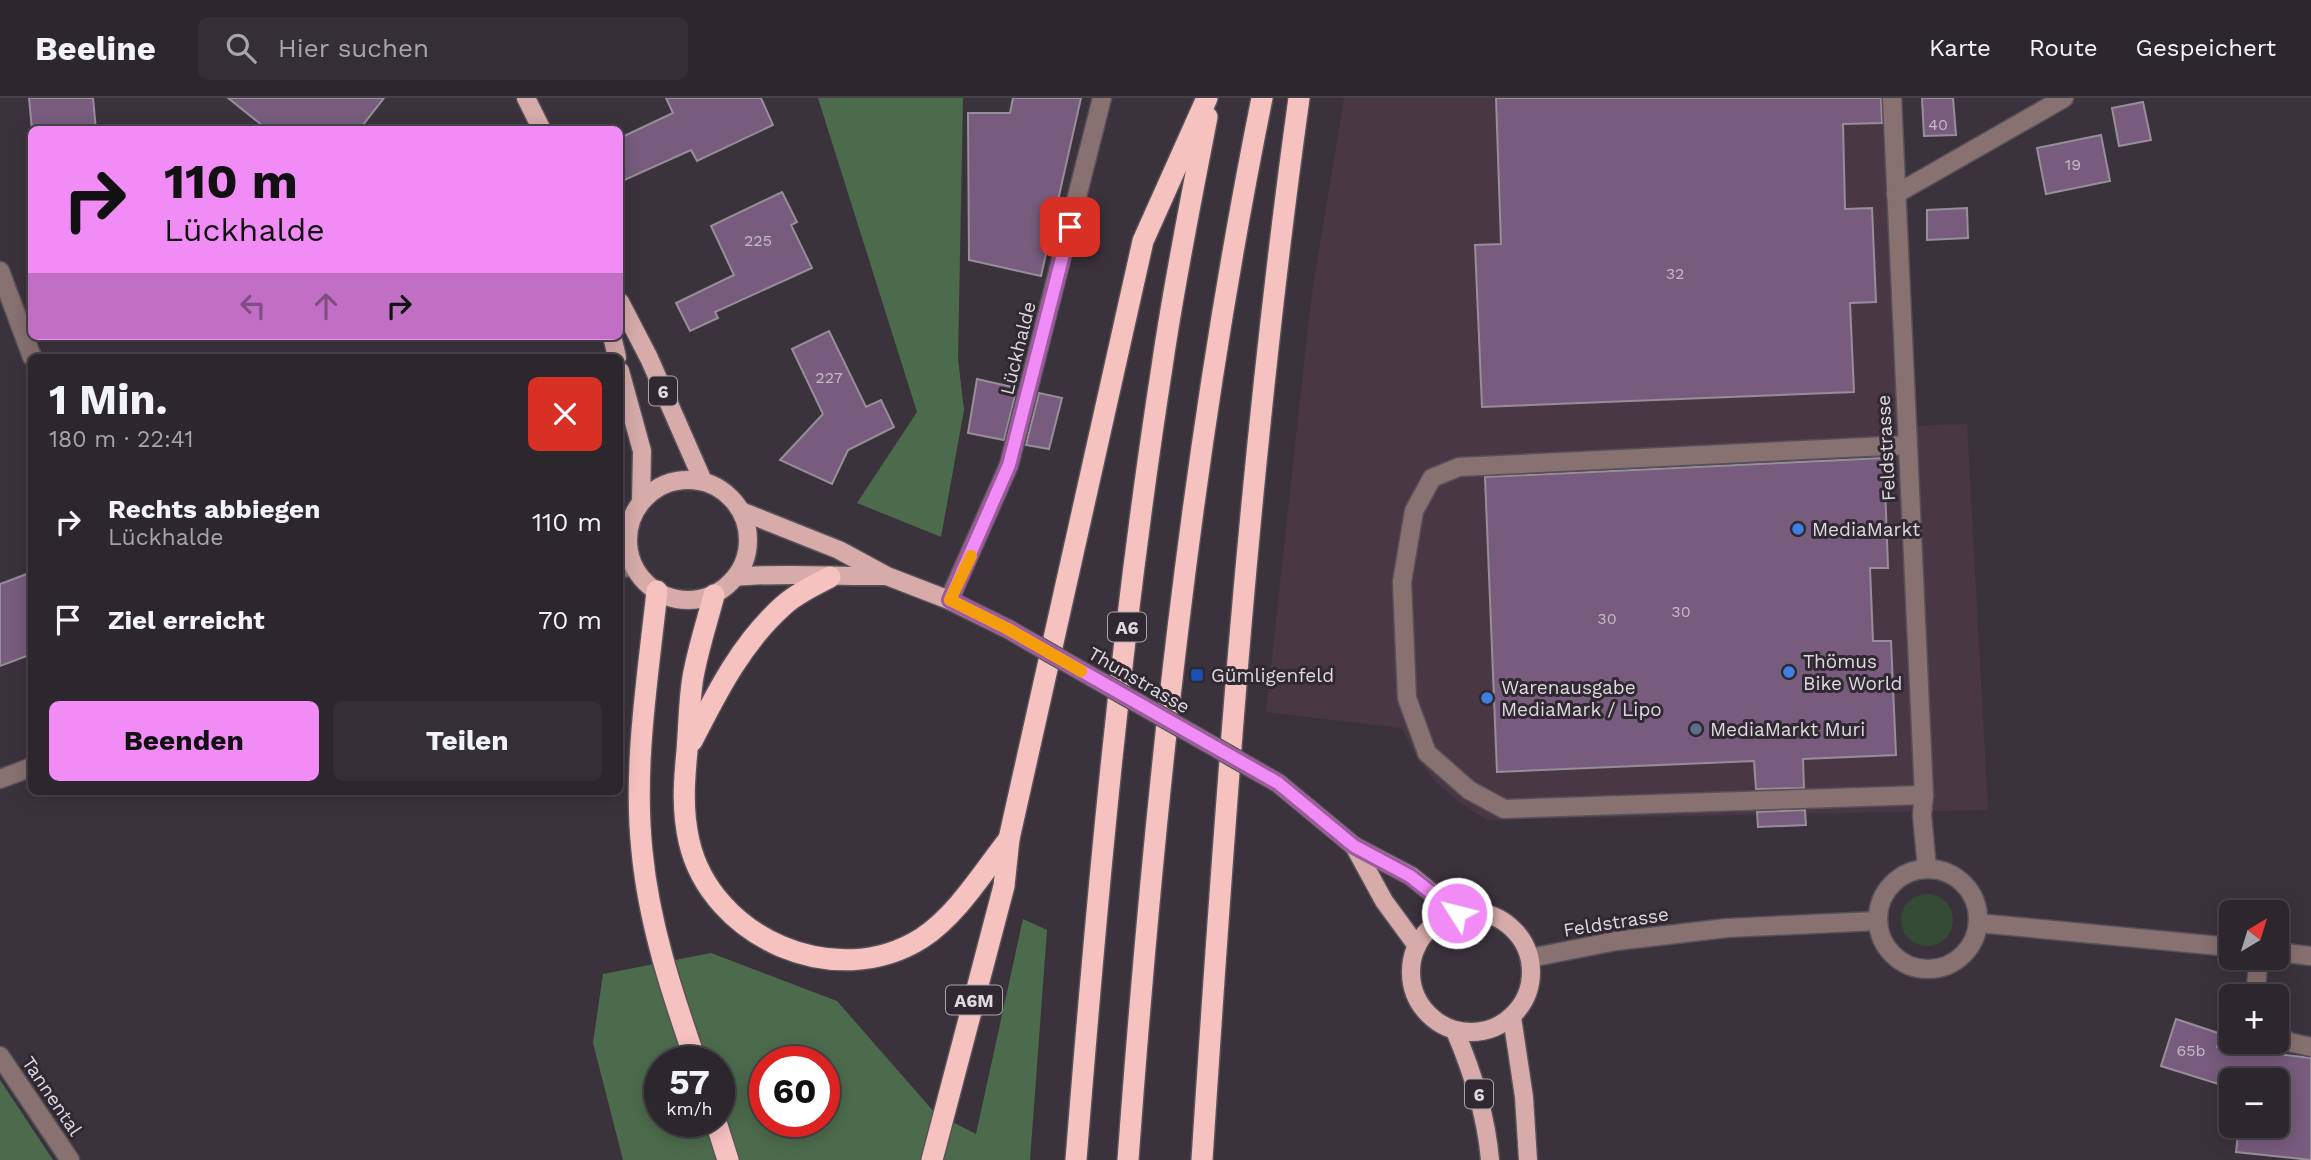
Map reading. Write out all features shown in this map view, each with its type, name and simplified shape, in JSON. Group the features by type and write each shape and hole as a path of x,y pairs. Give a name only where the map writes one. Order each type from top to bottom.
{"highway":[{"path":"714,595 693,677 687,752 684,812 689,843 700,872 717,898 740,923 765,940 795,952 827,958 859,958 890,952 922,937 956,907 1010,839 1143,241 1209,98"},
{"name":"A6","path":"1076,1160 1100,879 1136,547 1164,352 1209,98"},
{"path":"1128,1160 1160,776 1186,554 1227,281 1262,98"},
{"path":"1202,1160 1221,893 1268,328 1299,98"},
{"path":"687,752 721,685 757,634 784,606 831,577"},
{"path":"657,591 641,749 639,804 642,852 654,924 670,986 691,1046"},
{"name":"A6M","path":"932,1160 1004,886 1010,839"},
{"path":"721,1137 728,1160"}],"main road":[{"path":"526,98 540,126"},
{"name":"6","path":"623,308 649,358 703,481"},
{"name":"6","path":"623,382 642,451 641,502"},
{"path":"681,480 703,481 731,497 741,510 749,545 745,562 736,578 714,595 695,600 675,599 657,591 627,567 629,554 625,526 641,502 659,487 681,480"},
{"name":"Thunstrasse","path":"741,510 839,550 887,576 950,600 1008,629 1278,783 1354,846 1410,876 1457,913"},
{"name":"Thunstrasse","path":"736,578 775,573 831,577 887,576"},
{"name":"Thunstrasse","path":"1354,846 1384,901 1417,946"},
{"path":"1476,912 1502,921 1523,940 1530,958 1530,990 1523,1005 1512,1017 1486,1031 1455,1031 1436,1021 1421,1007 1413,987 1411,966 1417,946 1427,931 1440,920 1457,913 1476,912"},
{"name":"6","path":"1512,1017 1524,1097 1528,1160"},
{"name":"6","path":"1455,1031 1473,1072 1483,1111 1490,1160"}],"street":[{"name":"Lückhalde","path":"950,600 1009,465 1102,98"},
{"name":"Feldstrasse","path":"1892,98 1924,796 1922,815 1927,868"},
{"path":"1896,194 2064,98"},
{"path":"0,271 31,354"},
{"path":"1907,445 1459,467 1432,478 1414,511 1402,582 1407,698 1427,753 1469,790 1504,809 1924,796"},
{"path":"0,779 28,768"},
{"path":"1927,868 1943,871 1964,885 1976,906 1978,923 1975,937 1962,956 1942,967 1927,970 1898,960 1887,950 1877,921 1878,905 1885,891 1897,879 1911,871 1927,868"},
{"name":"Feldstrasse","path":"1530,958 1616,941 1727,928 1877,921"},
{"path":"1978,923 2219,946"},
{"path":"2289,953 2311,956"},
{"path":"2289,1042 2311,1047"},
{"name":"Tannental","path":"0,1056 70,1160"}],"shaded area":[{"path":"1344,98 1880,98 1906,426 1967,424 1988,810 1487,820 1438,784 1418,760 1402,728 1266,712 1311,300"}],"green space":[{"path":"818,98 963,98 958,359 964,410 941,537 857,503 917,412"},
{"path":"1927,894 1937,896 1945,902 1951,910 1951,930 1945,938 1937,944 1927,946 1917,944 1909,938 1903,930 1901,920 1903,910 1909,902 1917,896"},
{"path":"1023,919 1047,930 1030,1160 623,1160 593,1043 603,974 711,953 837,1001 935,1113 976,1134"},
{"path":"0,1080 53,1160 0,1160"}],"building":[{"path":"29,98 93,98 96,126 32,126"},
{"path":"228,98 384,98 362,126 263,126"},
{"path":"666,98 761,98 773,125 697,161 691,150 623,181 623,137 673,113"},
{"path":"1013,98 1081,98 1041,276 969,260 968,113 1010,113"},
{"path":"1496,98 1881,98 1882,123 1843,124 1845,209 1872,208 1876,302 1850,303 1854,392 1482,407 1475,245 1501,244"},
{"path":"1922,98 1953,98 1956,135 1924,136"},
{"path":"2143,102 2151,140 2119,146 2112,108"},
{"path":"2101,135 2110,181 2046,194 2037,148"},
{"path":"782,192 797,222 791,225 812,268 715,312 718,318 690,331 676,303 734,275 711,226"},
{"path":"1967,208 1968,238 1927,240 1927,210"},
{"path":"829,331 866,407 881,400 894,427 848,450 832,484 780,460 823,414 792,349"},
{"path":"977,379 1017,388 1004,440 968,433"},
{"path":"1039,393 1062,398 1049,449 1026,445"},
{"path":"1884,458 1888,568 1870,568 1873,641 1891,641 1896,755 1803,759 1804,788 1756,789 1754,761 1497,772 1485,477"},
{"path":"28,574 28,656 0,666 0,584"},
{"path":"1805,810 1806,825 1758,827 1757,812"},
{"path":"2176,1019 2219,1033 2219,1054 2277,1054 2311,1058 2311,1160 2236,1152 2238,1138 2289,1138 2289,1068 2219,1068 2219,1084 2161,1066"}],"slow traffic":[{"path":"971,556 950,600 1008,629 1081,671"}],"place":[{"name":"MediaMarkt","path":"1798,529"},
{"name":"Thömus Bike World","path":"1789,672"},
{"name":"Gümligenfeld","path":"1197,675"},
{"name":"Warenausgabe MediaMark / Lipo","path":"1487,698"},
{"name":"MediaMarkt Muri","path":"1696,729"}],"route":[{"path":"1070,227 1009,465 996,500 950,600 1008,629 1278,783 1354,846 1410,876 1457,913"}]}
